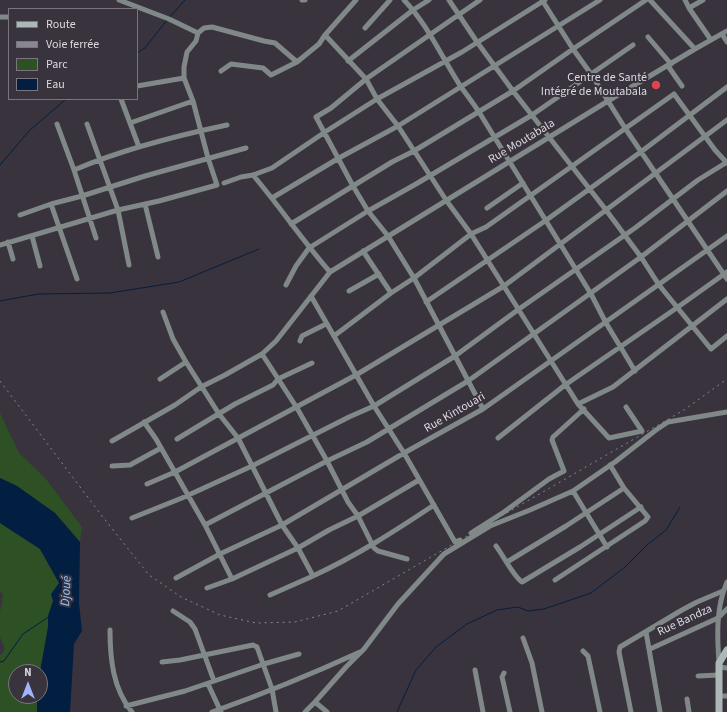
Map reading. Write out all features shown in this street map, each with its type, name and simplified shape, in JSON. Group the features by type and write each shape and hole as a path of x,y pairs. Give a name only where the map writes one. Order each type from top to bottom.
{"street":[{"path":"119,0 169,19 198,33"},
{"path":"365,28 390,0"},
{"path":"404,0 414,10 461,87 479,112 591,294 606,323 635,371"},
{"path":"348,61 429,0"},
{"path":"449,0 494,66 588,189 606,210 641,257 659,285 678,307 692,327 711,349 727,336"},
{"path":"480,0 366,79 331,108 316,116 368,211 388,236 414,278 483,409"},
{"path":"272,198 339,158 398,126 600,0"},
{"path":"291,224 392,162 414,151 513,91 646,0"},
{"path":"650,0 695,49"},
{"path":"685,0 711,40"},
{"path":"689,8 703,0"},
{"path":"221,71 231,64 263,68 271,74 296,62 319,44 353,1"},
{"path":"224,183 272,168 377,99 446,61 543,1 625,128 657,173 708,251 726,275 565,385 498,438"},
{"path":"0,245 89,218 217,185 200,130 194,101 184,78 186,56 196,41 198,33 204,28 212,27 271,42 280,46 296,62"},
{"path":"725,33 727,42"},
{"name":"Rue Moutabala","path":"112,441 175,405 201,386 225,375 262,354 276,341 330,272 608,101 695,49 725,33"},
{"path":"325,35 366,79 377,99 398,126 446,200 471,234 578,404 609,438 642,431 626,407"},
{"path":"648,37 669,65 682,86"},
{"path":"286,285 296,266 309,248 368,211 532,115 633,45"},
{"path":"138,86 184,78"},
{"path":"426,302 487,259 545,221 727,87"},
{"path":"132,518 252,466 312,435 374,406 455,356 698,180 727,162 715,150 674,94 530,196 486,226 471,234 414,278 391,293 334,336"},
{"path":"121,100 139,147"},
{"path":"130,123 194,101"},
{"path":"147,484 175,472 297,408 356,375 504,286 727,120"},
{"path":"57,124 96,238"},
{"path":"87,124 118,210 129,265"},
{"path":"74,170 100,159 139,147 200,130 227,125"},
{"path":"20,215 51,204 246,148"},
{"path":"253,175 309,248 330,272"},
{"path":"487,208 523,183"},
{"path":"205,525 327,460 367,442 468,381 591,294 727,192"},
{"path":"51,204 77,279"},
{"path":"145,204 158,257"},
{"path":"32,236 40,266"},
{"name":"Rue Kintouari","path":"176,578 220,554 282,525 404,453 483,409 708,251 727,236"},
{"path":"8,242 13,259"},
{"path":"363,251 391,293"},
{"path":"349,291 379,274"},
{"path":"311,296 455,542 504,512 549,479 564,471 552,440 553,437 584,409"},
{"path":"578,404 613,386 635,371 727,299"},
{"path":"163,312 173,339 186,362 219,414 238,438 282,525 298,548 313,576"},
{"path":"300,341 302,336 326,324"},
{"path":"262,354 297,408 327,460 341,490 358,516 376,550 407,559"},
{"path":"160,379 186,362"},
{"path":"177,439 272,385 278,378 312,363"},
{"path":"305,712 364,649 398,604 444,554 490,526 573,491 668,422 727,412"},
{"path":"144,422 161,448 205,525 232,579"},
{"path":"112,466 130,465 161,448"},
{"path":"555,580 607,547 645,521 648,517 624,488 610,465"},
{"path":"207,588 232,579 298,548 358,516 419,480"},
{"path":"507,562 624,488"},
{"path":"573,491 607,547"},
{"path":"270,595 334,566 393,532 434,506"},
{"path":"496,546 517,578 522,582 580,547 640,506"},
{"path":"719,712 718,618 723,591 727,582"},
{"path":"630,712 619,652 620,647 697,602 723,591"},
{"name":"Rue Bandza","path":"650,649 718,618 727,609"},
{"path":"173,611 190,622 195,629 214,681"},
{"path":"110,630 112,670 126,706 132,712"},
{"path":"646,632 660,712"},
{"path":"523,638 532,662 542,712"},
{"path":"162,662 180,660 253,645 257,647 264,664 272,689 276,712"},
{"path":"212,712 221,711 314,673 364,649"},
{"path":"719,668 727,650"},
{"path":"583,651 588,656 600,712"},
{"path":"126,706 208,684 264,664 299,654"},
{"path":"698,676 719,668 727,668"},
{"path":"475,670 483,712"},
{"path":"504,673 502,677 510,712"},
{"path":"208,684 221,711"},
{"path":"719,696 727,696"},
{"path":"687,699 689,712"},
{"path":"315,702 327,712"}],"green space":[{"path":"0,413 19,453 46,479 82,527 80,542 55,513 17,486 0,478"},
{"path":"0,523 40,549 59,583 48,616 48,627 41,664 8,664 8,704 37,704 37,712 0,712 0,656 5,649 0,637 0,612 3,595 0,591"}],"water":[{"name":"Djoué","path":"0,478 17,486 55,513 80,542 79,603 82,631 74,644 70,712 37,712 37,704 48,704 48,664 41,664 48,627 48,616 53,601 51,594 59,583 40,549 0,523"}],"waterway":[{"path":"169,18 185,0"},
{"path":"138,52 145,48 167,20"},
{"path":"0,165 29,131 65,100"},
{"path":"0,301 38,294 110,293 179,282 259,249"},
{"path":"397,712 416,670 436,647 467,624 497,610 518,607 528,611 544,609 591,593 625,567 647,545 666,530 680,507"},
{"path":"0,662 4,661 23,634 50,616"}],"railway":[{"path":"0,381 102,516 149,575 181,597 220,615 256,623 295,622 338,611 684,410 727,379"}],"place":[{"name":"Centre de Santé Intégré de Moutabala","path":"656,85"}]}
